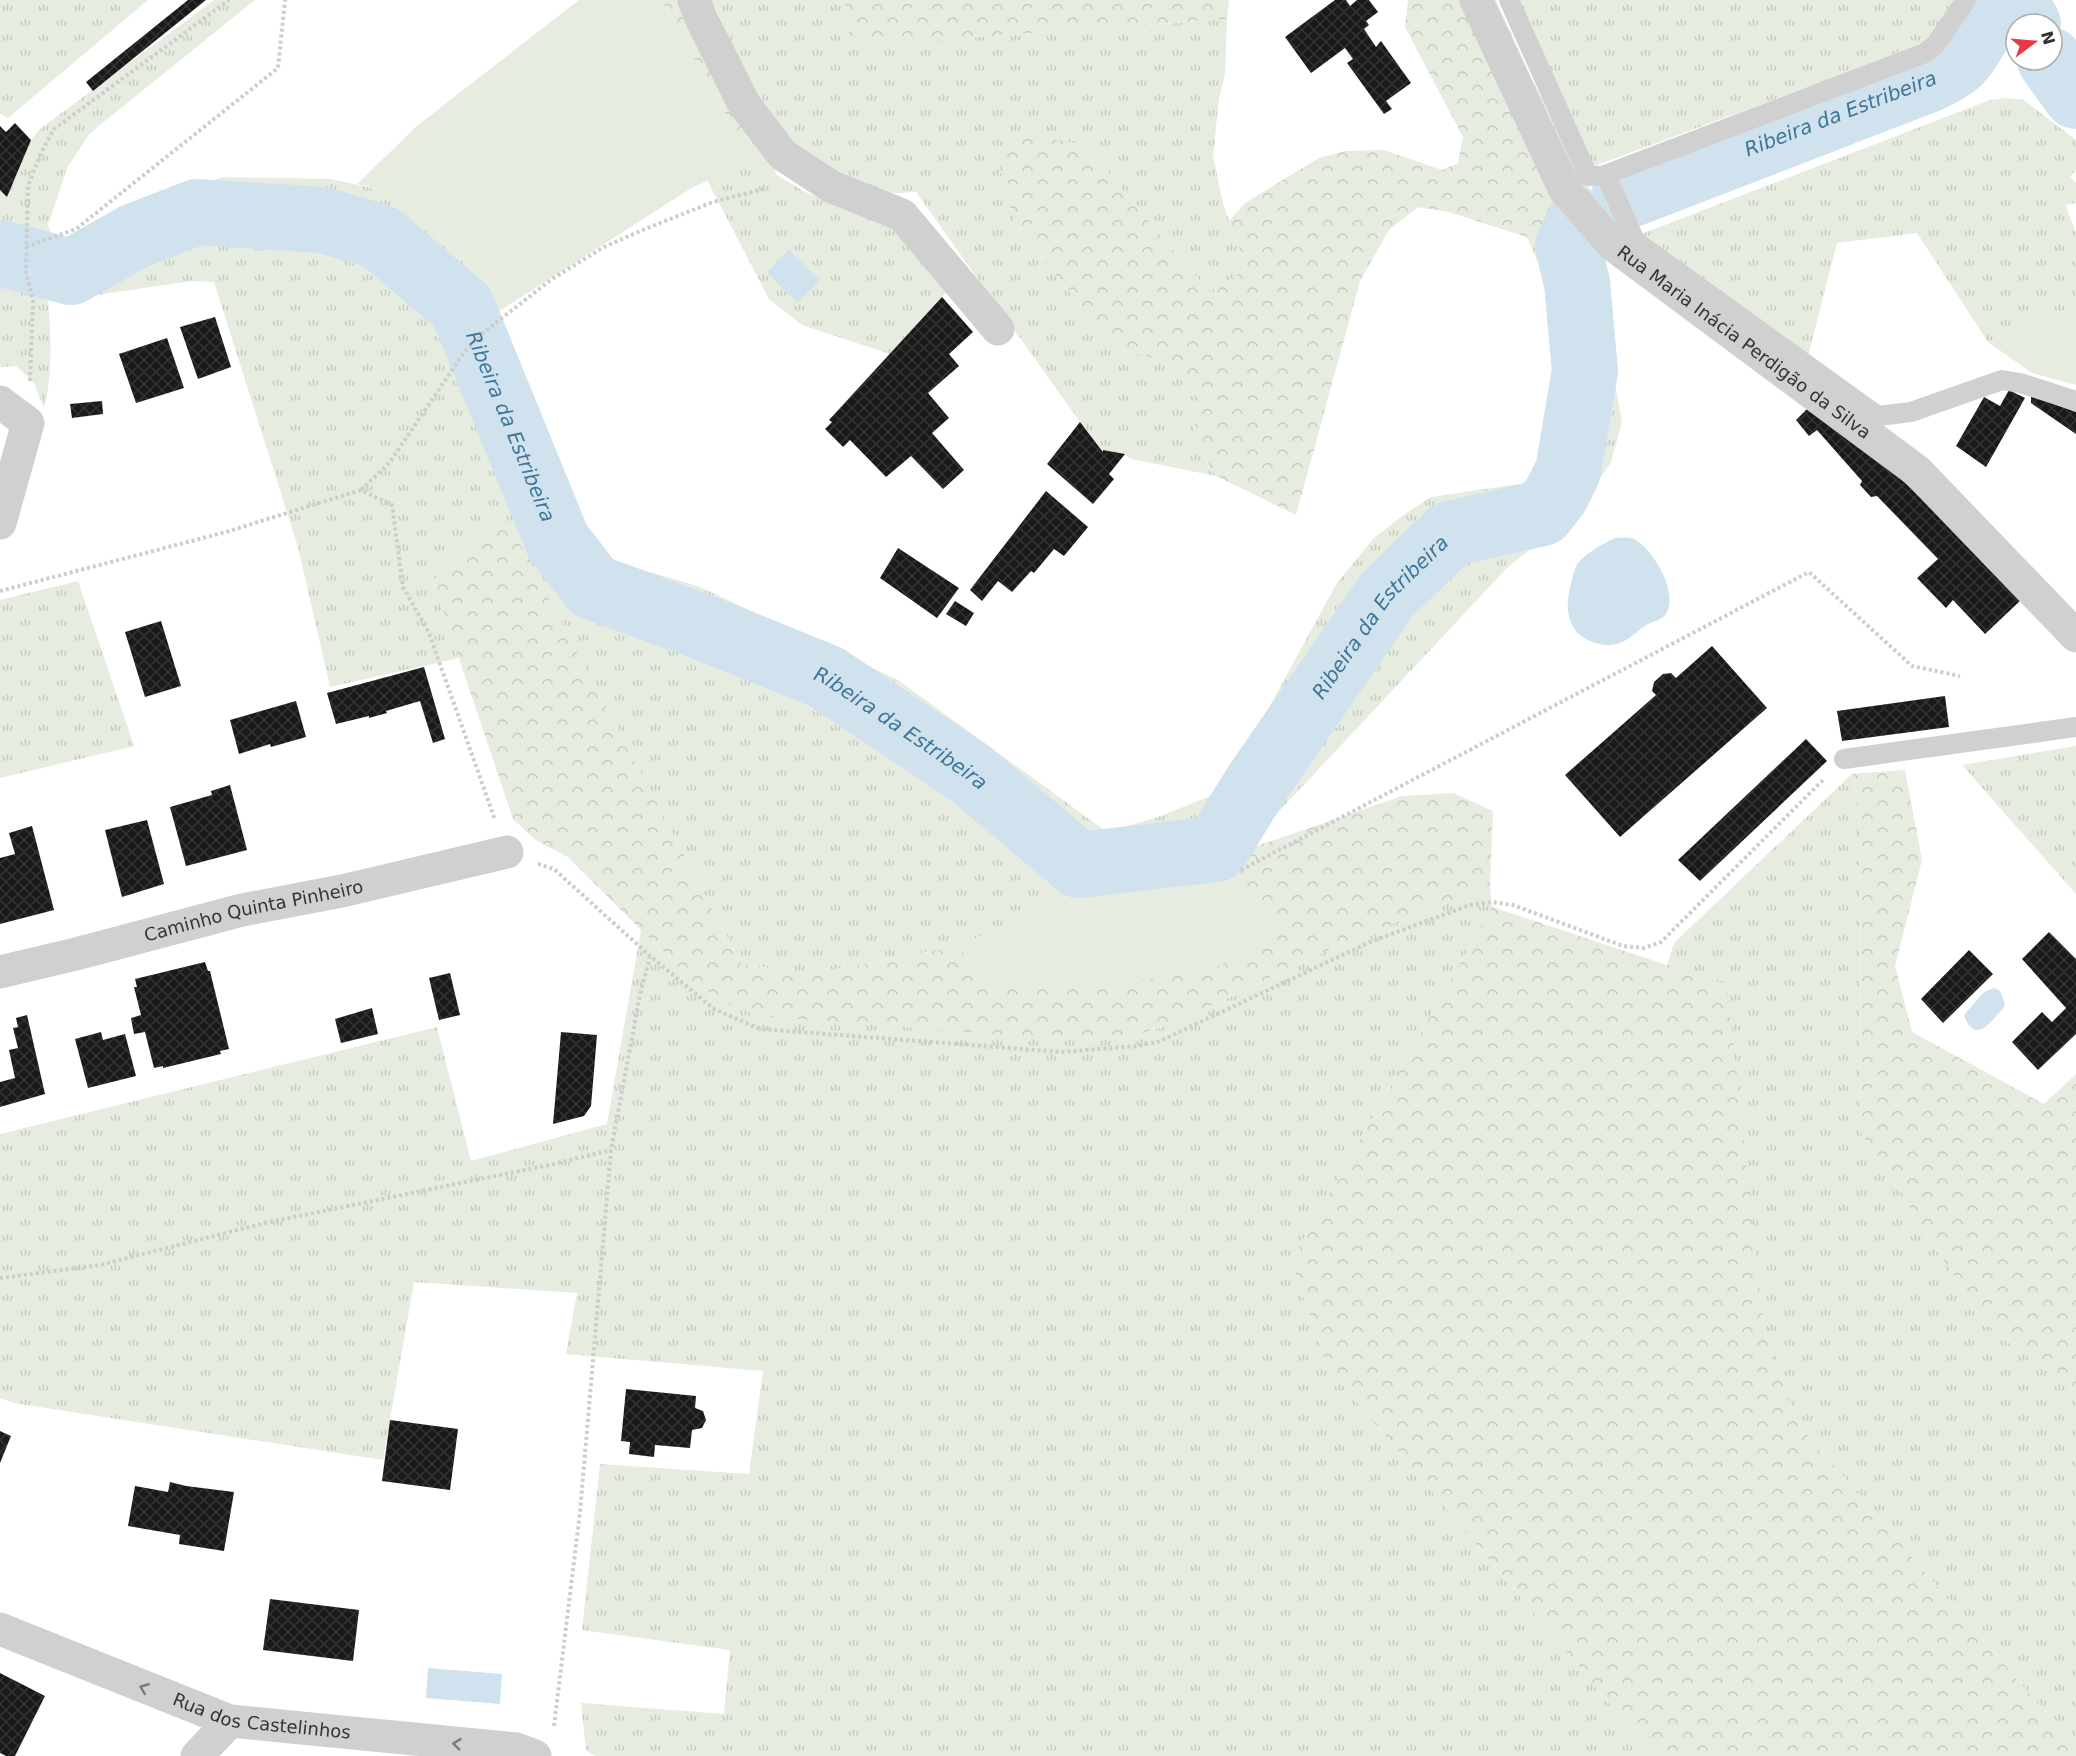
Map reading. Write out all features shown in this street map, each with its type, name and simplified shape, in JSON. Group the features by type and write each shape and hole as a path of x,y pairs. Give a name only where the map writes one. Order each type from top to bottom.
{"street":[{"path":"694,0 744,104 783,155 832,187 902,215 998,329"},
{"name":"Rua Maria Inácia Perdigão da Silva","path":"1476,0 1565,190 1613,245 1917,471 2076,636"},
{"path":"0,402 28,423 0,523"},
{"name":"Caminho Quinta Pinheiro","path":"0,972 242,910 342,891 507,852"},
{"name":"Rua dos Castelinhos","path":"0,1629 230,1721 516,1749 544,1744"},
{"path":"197,1756 230,1721"}],"lane":[{"path":"1509,0 1588,176 1606,175 1925,53 1936,44 1966,0"},
{"path":"1606,175 1635,241 1878,416 1911,412 2002,380 2020,382 2076,401"},
{"path":"1844,759 2076,727"}],"path":[{"path":"28,423 33,301 26,272 28,186 40,155 54,129 229,0"},
{"path":"27,247 76,229 278,68 285,0"},
{"path":"0,591 226,532 361,490 390,462 465,351 484,332 552,279 604,247 713,202 772,187 807,170"},
{"path":"361,490 392,505 403,587 429,633 507,852 554,869 650,956 714,1009 760,1029 1062,1052 1136,1046 1158,1042 1370,942 1470,906 1492,902 1514,905 1623,946 1644,948 1661,942 1844,759"},
{"path":"1241,870 1809,572 1912,666 1960,676"},
{"path":"544,1744 580,1512 611,1150 640,995 650,956"},
{"path":"0,1278 100,1265 265,1223 554,1164 611,1150"}],"green space":[{"path":"0,0 148,0 8,118 0,114"},
{"path":"214,0 255,0 90,133 67,168 48,225 56,247 103,234 222,177 331,179 399,194 463,258 591,534 614,562 698,586 898,680 1107,832 1158,817 1215,794 1239,762 1337,583 1373,539 1431,497 1533,482 1555,462 1572,363 1559,274 1592,257 1622,422 1611,462 1579,510 1506,569 1242,851 1225,861 1116,890 1081,891 959,946 814,973 742,965 503,513 433,581 459,658 330,687 298,547 214,282 191,281 97,295 45,299 48,300 50,354 49,381 44,408 34,383 16,366 0,367 0,190 7,197 31,140 40,129"},
{"path":"579,0 661,0 751,160 690,189 490,317 463,258 399,194 357,184 418,125"},
{"path":"661,0 680,0 771,153 776,175 751,160"},
{"path":"712,0 846,0 844,19 854,44 911,42 1227,19 1225,74 1219,99 1213,155 1223,204 1246,268 1211,294 1084,145 1015,224 1115,348 1157,359 1196,390 1194,440 1216,476 1131,459 1125,454 1103,450 1080,422 916,192 880,194 817,167 760,107"},
{"path":"846,0 1229,0 1227,19 911,42 854,44 844,19"},
{"path":"1408,0 1496,0 1531,77 1607,221 1602,252 1546,281 1527,237 1449,212 1418,207 1389,230 1360,281 1296,515 1216,476 1194,440 1196,390 1157,359 1115,348 1015,224 998,161 1019,133 1084,145 1211,294 1246,268 1229,221 1245,203 1319,158 1345,151 1384,150 1442,170 1458,163 1463,137 1405,27"},
{"path":"1518,0 1954,0 1927,43 1589,168"},
{"path":"2007,98 2024,100 2076,140 2076,170 2070,177 2076,183 2076,203 2065,205 2076,232 2076,306 1988,342 1917,233 1837,243 1808,356 1636,236 1990,100"},
{"path":"751,160 805,192 888,225 951,287 890,354 802,325 769,299 707,180"},
{"path":"2076,306 2076,385 2032,373 1988,342"},
{"path":"503,512 742,965 814,973 959,946 983,981 1229,870 1225,861 1242,851 1402,796 1453,793 1493,811 1490,887 1358,936 1178,1022 1130,1037 1055,1039 760,1016 720,1000 691,980 568,857 537,841 513,819 433,581"},
{"path":"78,581 134,746 0,778 0,600"},
{"path":"2076,746 2076,894 1962,765"},
{"path":"1905,770 1922,860 1895,966 1912,1032 2044,1104 2076,1074 2076,1391 1987,1327 1861,1133 1860,826 1852,774"},
{"path":"1852,774 1860,826 1861,1133 1987,1327 2076,1391 2076,1748 1797,1423 1764,1329 1667,965 1674,943"},
{"path":"1225,861 1229,870 1275,922 1259,948 1203,972 1116,984 983,981 959,946 1081,891 1116,890"},
{"path":"1490,887 1492,907 1291,1261 1327,1366 1654,1756 595,1756 586,1750 581,1703 724,1714 730,1650 582,1630 600,1464 749,1474 763,1371 566,1354 577,1293 414,1282 383,1460 14,1403 0,1398 0,1134 437,1027 471,1161 607,1124 641,930 691,980 720,1000 1130,1037 1178,1022 1358,936"},
{"path":"1492,907 1727,985 1764,1329 1797,1423 2076,1748 2076,1756 1654,1756 1327,1366 1291,1261"}],"water":[{"path":"789,250 820,281 797,303 767,272"},
{"path":"1615,538 1635,539 1651,554 1667,583 1669,603 1667,612 1662,618 1648,624 1626,640 1606,645 1586,639 1578,633 1569,618 1568,599 1578,563 1591,552"},
{"path":"1994,988 2000,991 2005,1003 2004,1007 1989,1024 1978,1030 1973,1029 1964,1015 1984,992"},
{"path":"428,1668 502,1674 500,1704 426,1698"}],"building":[{"path":"188,0 206,0 93,91 86,82"},
{"path":"1335,0 1346,0 1350,6 1357,0 1369,0 1378,12 1366,21 1369,25 1364,29 1376,47 1381,41 1411,83 1386,101 1392,109 1384,114 1347,63 1353,59 1345,48 1311,73 1285,37"},
{"path":"15,123 31,140 7,197 0,190 0,126 6,132"},
{"path":"942,297 973,332 949,354 959,366 928,393 949,418 932,433 964,470 943,489 911,456 886,477 850,440 843,447 825,429 832,422 829,420"},
{"path":"215,317 231,367 198,379 180,327"},
{"path":"167,338 184,388 136,403 119,354"},
{"path":"2009,390 2025,398 1986,467 1956,446 1984,397 2000,406"},
{"path":"2031,396 2076,412 2076,434 2031,403"},
{"path":"102,401 103,414 72,418 70,404"},
{"path":"1811,405 1873,452 1949,525 2021,600 1985,634 1953,600 1946,608 1917,578 1938,559 1877,496 1871,497 1860,485 1862,481 1817,430 1809,436 1796,420"},
{"path":"1080,422 1103,452 1103,450 1125,454 1109,474 1114,479 1093,504 1047,464"},
{"path":"1046,491 1088,527 1064,556 1054,549 1034,573 1031,571 1012,592 998,581 982,601 970,590"},
{"path":"898,548 959,588 937,618 880,578"},
{"path":"955,601 974,613 966,626 946,614"},
{"path":"161,621 181,686 145,697 125,632"},
{"path":"1712,646 1767,708 1620,837 1565,775 1656,695 1652,691 1654,682 1663,674 1671,673 1676,678"},
{"path":"424,667 445,739 433,743 420,701 369,718 369,716 336,724 327,693"},
{"path":"1945,696 1949,727 1842,741 1837,711"},
{"path":"296,701 306,737 271,747 270,744 239,754 230,720"},
{"path":"1806,739 1827,761 1700,881 1678,860"},
{"path":"230,785 247,850 186,866 170,807 212,795 211,791"},
{"path":"147,820 164,884 122,897 105,830"},
{"path":"32,826 54,910 0,924 0,858 15,854 9,833"},
{"path":"2049,932 2076,959 2076,1034 2038,1070 2012,1042 2042,1012 2052,1022 2066,1008 2022,959"},
{"path":"1969,950 1993,974 1943,1023 1921,999"},
{"path":"205,962 210,971 229,1049 220,1051 221,1054 163,1068 163,1066 154,1068 145,1032 134,1034 131,1018 141,1015 134,987 137,987 135,979"},
{"path":"450,973 460,1015 439,1020 429,978"},
{"path":"372,1008 378,1034 341,1043 335,1019"},
{"path":"27,1015 45,1094 0,1107 0,1082 15,1078 9,1050 18,1048 13,1028 18,1027 16,1018"},
{"path":"101,1032 103,1040 125,1034 136,1076 88,1088 75,1039"},
{"path":"561,1032 597,1035 591,1106 584,1116 553,1124"},
{"path":"626,1389 696,1396 695,1408 703,1411 706,1420 702,1428 692,1430 690,1448 655,1445 654,1457 629,1454 630,1442 621,1441"},
{"path":"390,1420 458,1429 450,1490 382,1481"},
{"path":"0,1431 11,1436 0,1463"},
{"path":"170,1482 234,1492 224,1551 179,1544 180,1535 128,1526 135,1486 168,1492"},
{"path":"270,1599 359,1610 353,1661 263,1650"},
{"path":"0,1673 45,1696 15,1756 0,1753"}],"waterway":[{"name":"Ribeira da Estribeira","path":"1624,197 1930,79 1958,62 1989,18 2007,11 2021,12"},
{"name":"Ribeira da Estribeira","path":"2059,72 2076,96"},
{"name":"Ribeira da Estribeira","path":"0,253 71,272 135,236 197,212 323,220 380,237 462,307 558,542 593,587 697,625 826,677 971,774 1079,865 1216,849 1255,786 1387,595 1450,534 1542,513 1556,495 1568,471 1585,371 1577,283 1568,246 1580,221"}]}
